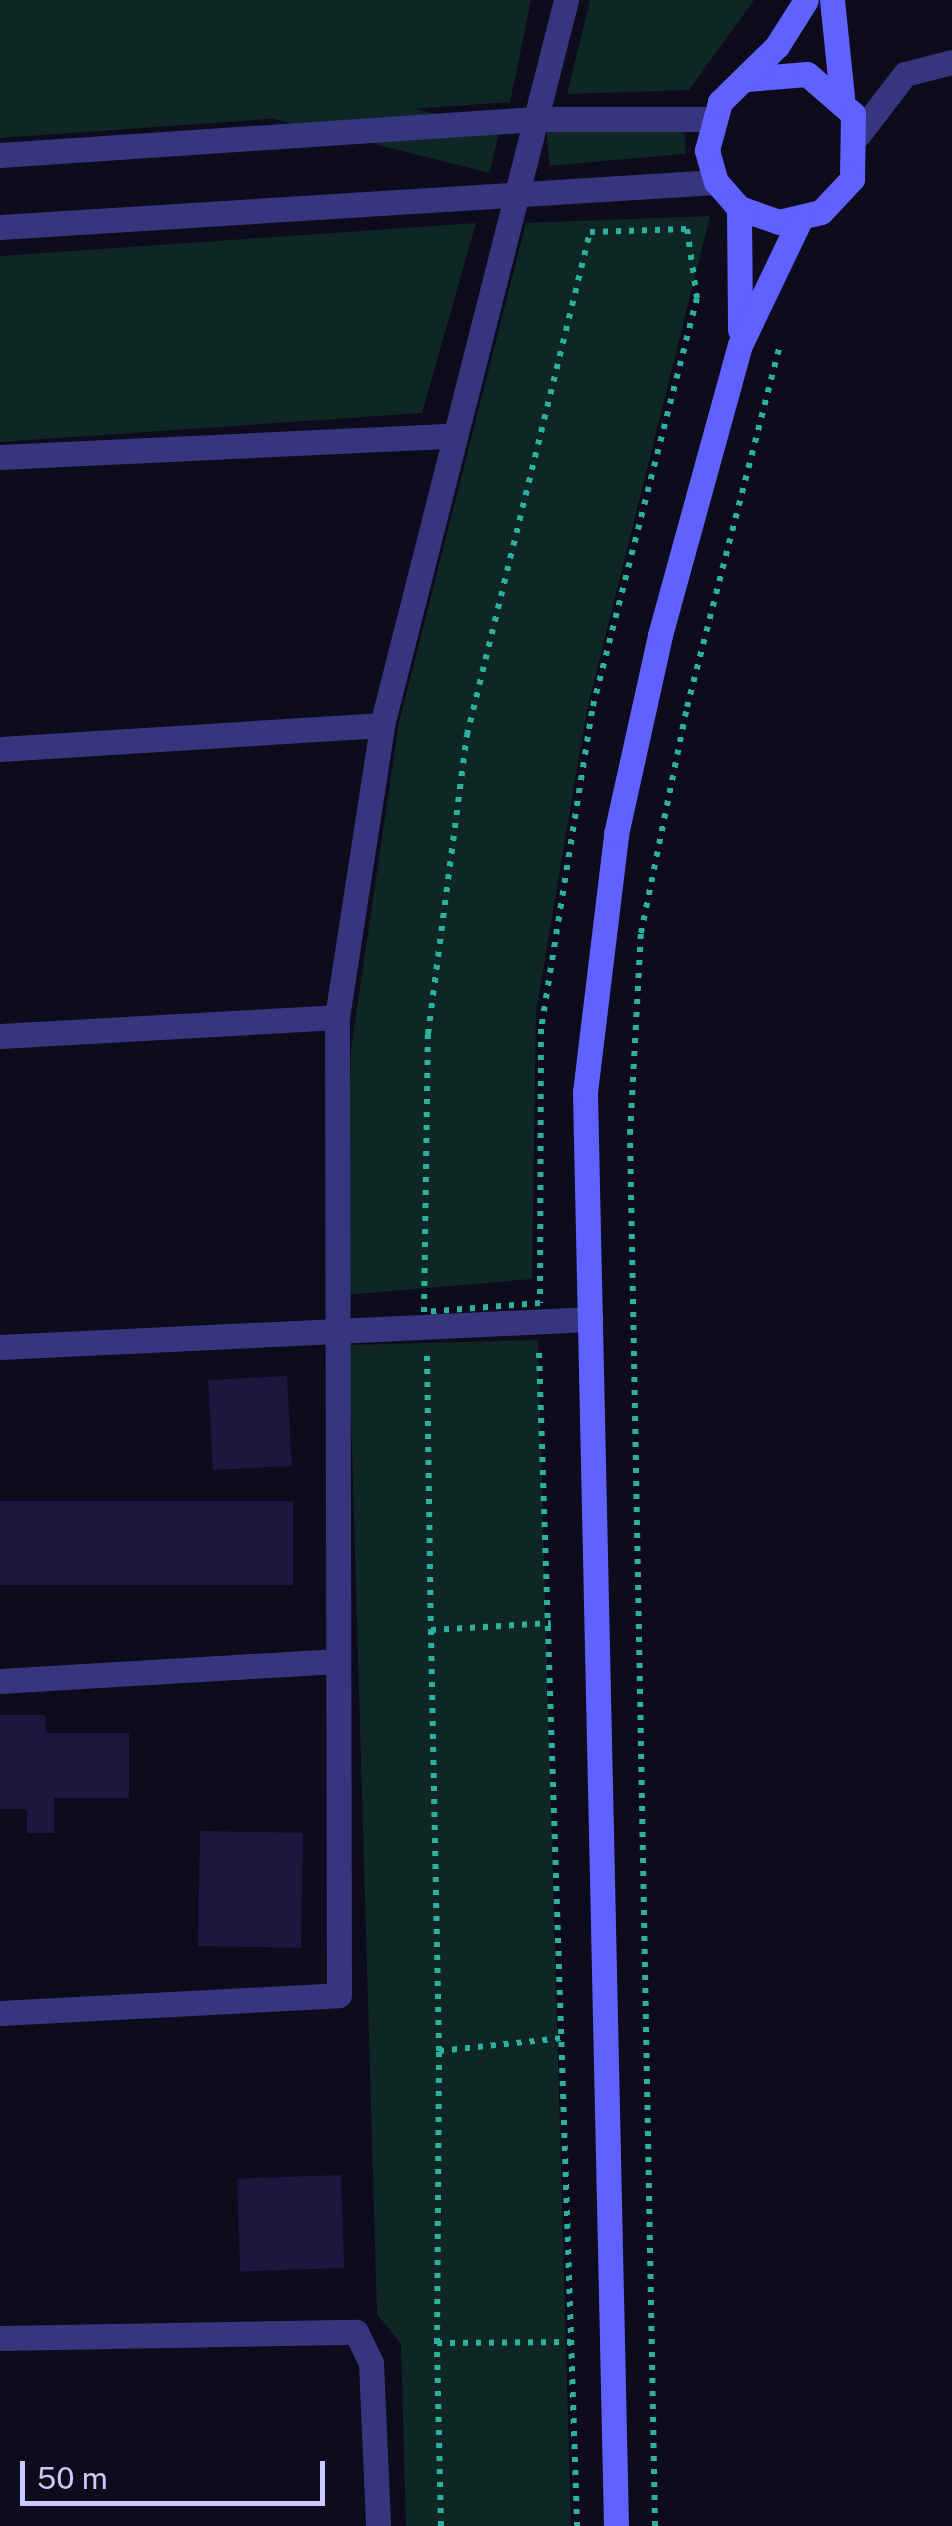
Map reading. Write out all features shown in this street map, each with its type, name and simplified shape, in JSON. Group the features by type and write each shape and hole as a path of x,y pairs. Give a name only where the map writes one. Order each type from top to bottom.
{"main road":[{"path":"800,220 739,208 716,182 712,118 747,79 806,0"},
{"path":"616,2526 585,1092 616,834 740,345 800,220 846,189 858,135 842,97 832,0"},
{"path":"747,79 787,69 842,97"},
{"path":"739,208 740,345"}],"street":[{"path":"0,2013 340,1995 332,1334 338,1017 382,725 451,436 566,0"},
{"path":"858,135 905,74 952,62"},
{"path":"0,156 534,119 712,118"},
{"path":"0,227 716,182"},
{"path":"0,457 451,436"},
{"path":"0,749 382,725"},
{"path":"0,1036 338,1017"},
{"path":"0,1348 590,1318"},
{"path":"0,1681 337,1661"},
{"path":"0,2338 356,2332 371,2362 378,2526"}],"path":[{"path":"687,229 697,298 592,711 541,1029 539,1285 540,1303 424,1312 428,1034 466,735 590,232 687,229"},
{"path":"655,2526 630,1134 641,933 686,707 782,336"},
{"path":"532,1340 550,1623 577,2526"},
{"path":"441,2526 437,2343 439,2051 427,1348 445,1347"},
{"path":"431,1630 550,1623"},
{"path":"439,2051 562,2038"},
{"path":"437,2343 571,2342"}],"green space":[{"path":"0,0 531,0 510,102 0,138"},
{"path":"590,0 754,0 689,90 567,94"},
{"path":"13,9 500,130 489,173 2,51"},
{"path":"683,118 686,154 550,166 547,130"},
{"path":"710,216 587,710 536,1011 532,1279 345,1295 351,1049 399,722 526,223"},
{"path":"476,223 422,413 0,442 0,256"},
{"path":"538,1340 571,2526 406,2526 401,2344 377,2314 349,1345"}],"building":[{"path":"287,1376 292,1466 213,1470 208,1380"},
{"path":"0,1501 293,1501 293,1585 0,1585"},
{"path":"0,1715 45,1715 46,1733 129,1733 129,1798 54,1798 54,1833 27,1833 27,1809 0,1809"},
{"path":"200,1831 303,1833 301,1948 198,1946"},
{"path":"341,2175 344,2268 240,2272 237,2179"}]}
